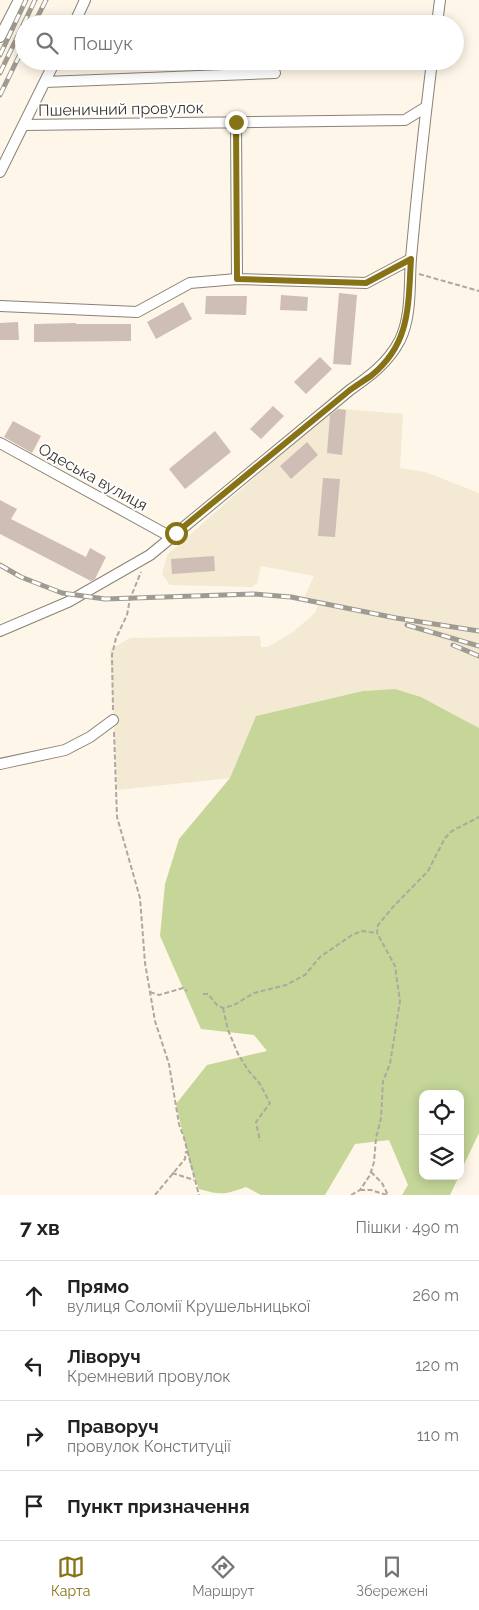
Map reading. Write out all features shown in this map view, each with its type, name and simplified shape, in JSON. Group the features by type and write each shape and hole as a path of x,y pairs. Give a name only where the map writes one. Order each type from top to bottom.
{"street":[{"path":"0,37 19,0"},
{"path":"78,15 85,0"},
{"path":"438,15 440,0"},
{"path":"0,172 51,70"},
{"path":"0,631 68,602 150,555 342,396 372,375 391,356 401,338 407,320 411,259 431,70"},
{"path":"45,82 275,73"},
{"name":"Пшеничний провулок","path":"24,125 405,120 426,107"},
{"path":"236,122 237,279"},
{"path":"0,306 137,312 190,283 237,279 366,283 411,259"},
{"name":"Одеська вулиця","path":"0,443 171,537"},
{"path":"0,764 65,750 90,737 113,720"}],"path":[{"path":"410,272 479,291"},
{"path":"150,555 136,583 127,615 116,638 112,656 117,817 140,898 145,963 158,1032 169,1064 179,1124 199,1195"},
{"path":"360,1190 371,1172 374,1162 376,1138 381,1118 383,1081 390,1064 400,1001 395,966 377,933 378,924 428,871 445,838 479,817"},
{"path":"203,994 208,994 217,1005 223,1008 234,1005 254,993 286,985 305,975 320,957 352,935 362,931 377,933"},
{"path":"150,992 159,995 183,988 187,991"},
{"path":"223,1008 228,1030 238,1054 260,1084 270,1103 256,1122 260,1141"},
{"path":"155,1195 185,1160 187,1148"},
{"path":"371,1172 382,1183 388,1195"},
{"path":"172,1173 195,1180"},
{"path":"351,1195 360,1190 371,1190 388,1195"}],"shaded area":[{"path":"333,408 403,414 400,468 425,472 479,493 479,728 421,697 395,689 363,691 256,716 230,778 117,790 110,650 130,638 260,636 261,647 268,647 293,632 315,613 319,602 303,600 314,576 261,566 257,583 252,587 170,585 162,574 167,555"}],"green space":[{"path":"395,689 421,697 479,728 479,1133 464,1165 464,1090 419,1090 419,1180 457,1180 450,1195 402,1195 408,1185 389,1140 355,1144 325,1195 261,1195 246,1187 222,1193 199,1189 190,1164 176,1104 207,1065 267,1051 254,1035 201,1029 160,936 165,884 179,839 230,778 256,716 363,691"}],"building":[{"path":"339,293 357,295 351,365 333,364"},
{"path":"281,295 308,297 307,311 280,310"},
{"path":"206,296 247,296 246,315 205,314"},
{"path":"183,302 192,319 156,339 147,322"},
{"path":"18,322 19,340 0,340 0,323"},
{"path":"34,324 131,324 131,341 34,342"},
{"path":"320,357 332,369 306,394 294,382"},
{"path":"273,406 284,416 261,439 250,429"},
{"path":"338,409 346,410 342,455 327,453 330,415"},
{"path":"13,421 41,436 32,453 4,437"},
{"path":"215,431 231,452 185,489 169,469"},
{"path":"307,442 318,455 291,479 280,466"},
{"path":"323,478 340,479 335,537 318,536"},
{"path":"0,500 17,509 11,519 86,557 90,548 106,557 95,579 91,581 0,534"},
{"path":"214,556 215,571 172,574 171,559"}],"railway":[{"path":"19,15 26,0"},
{"path":"28,15 35,0"},
{"path":"38,15 46,0"},
{"path":"0,55 15,23"},
{"path":"0,73 15,42"},
{"path":"0,95 15,64"},
{"path":"0,565 21,577 62,593 105,599 253,594 291,597 396,618 479,631"},
{"path":"407,625 479,646"},
{"path":"453,645 479,656"}],"route":[{"path":"176,533 350,390 372,375 391,356 401,338 407,320 411,259 366,283 237,279 236,122"}]}
